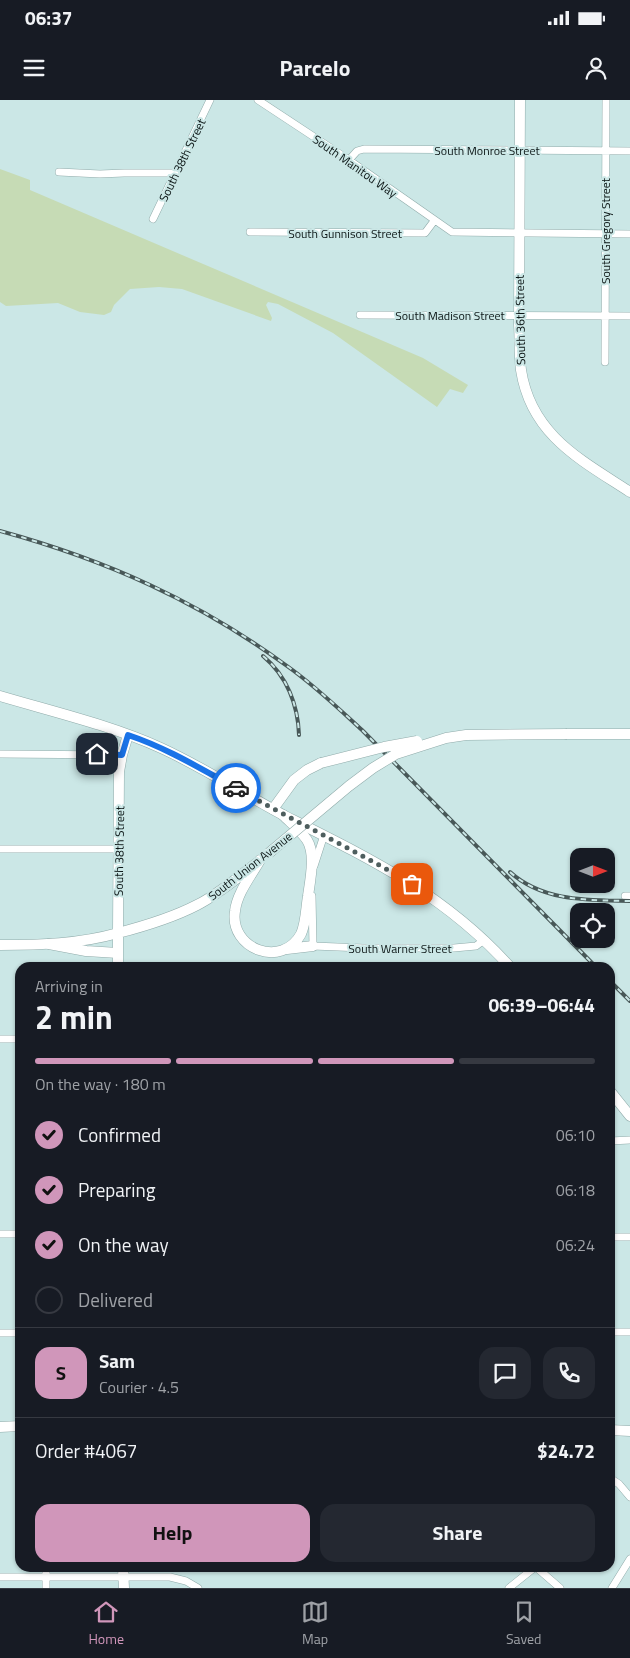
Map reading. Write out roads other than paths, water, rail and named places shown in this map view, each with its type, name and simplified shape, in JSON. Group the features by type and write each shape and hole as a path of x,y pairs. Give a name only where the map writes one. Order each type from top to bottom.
{"main road":[{"name":"South 36th Street","path":"520,100 519,316 522,377 539,418 550,432 570,452 630,492"},
{"path":"0,696 85,720 128,735 194,764 283,815 362,854 412,884 442,905 484,940 505,962"},
{"name":"South Union Avenue","path":"118,933 157,922 199,905 269,853 349,786 396,754 446,738 466,735 630,734"},
{"name":"South 38th Street","path":"118,962 119,772 128,735"},
{"path":"273,809 294,780 307,770 321,764 384,747 446,738"},
{"path":"283,815 307,840 311,849 312,875 301,933 286,949"},
{"path":"260,860 236,905 234,917 237,930 243,941 254,949 270,952 313,946"},
{"path":"0,945 49,944 93,939 118,933"},
{"path":"49,944 86,951 118,953"},
{"path":"615,1097 630,1116"},
{"path":"0,1426 15,1426"},
{"path":"615,1430 630,1431"},
{"path":"123,1572 124,1588"}],"street":[{"name":"South 38th Street","path":"153,219 210,100"},
{"name":"South Manitou Way","path":"258,100 349,160 452,232 520,234"},
{"name":"South Gregory Street","path":"605,362 606,100"},
{"name":"South Monroe Street","path":"349,160 357,151 364,149 630,151"},
{"path":"59,172 100,174 175,173"},
{"name":"South Gunnison Street","path":"250,232 425,233 434,221"},
{"path":"520,234 630,234"},
{"name":"South Madison Street","path":"360,315 630,316"},
{"path":"0,754 122,755"},
{"path":"313,946 312,875 324,835"},
{"path":"0,849 119,849"},
{"name":"South Warner Street","path":"313,946 454,948 476,946 484,940"},
{"path":"0,1039 15,1039"},
{"path":"615,1141 630,1140"},
{"path":"0,1234 15,1234"},
{"path":"615,1237 630,1237"},
{"path":"615,1332 630,1332"},
{"path":"0,1333 15,1333"},
{"path":"615,1481 630,1495"},
{"path":"612,1588 630,1559"},
{"path":"46,1572 46,1588"},
{"path":"0,1577 123,1572 170,1577 189,1582 198,1588"},
{"path":"509,1588 531,1572"},
{"path":"541,1572 560,1588"}],"railway":[{"path":"0,531 77,555 150,585 220,622 297,673 362,730 591,962"},
{"path":"263,656 279,673 290,692 296,713 299,735"},
{"path":"510,872 523,882 552,894 583,899 630,901"},
{"path":"615,986 630,1001"}]}
